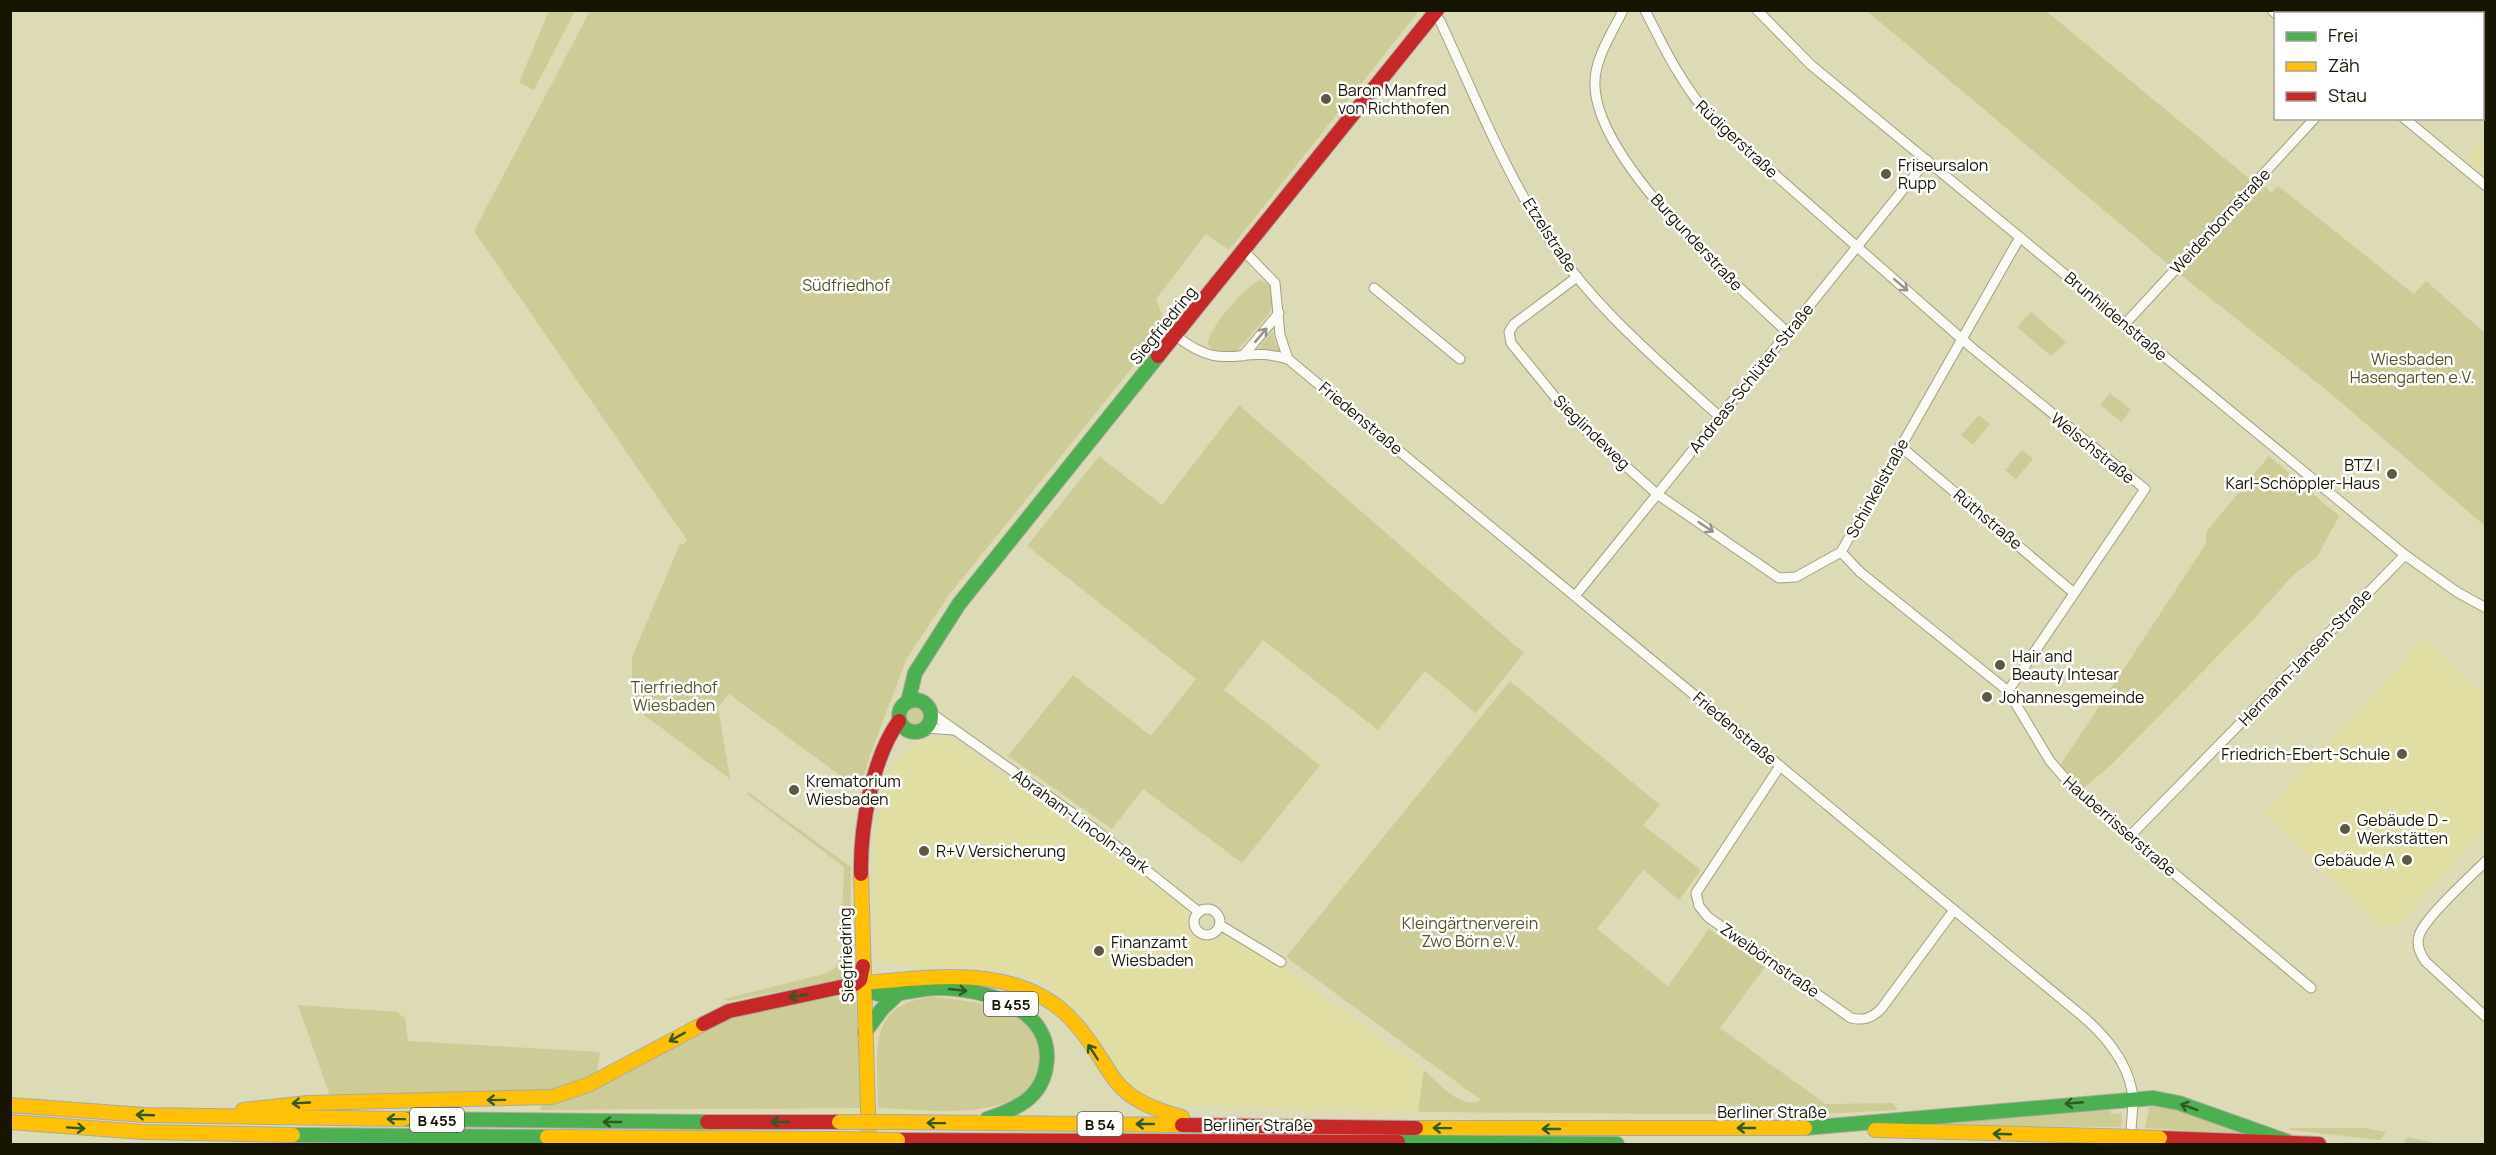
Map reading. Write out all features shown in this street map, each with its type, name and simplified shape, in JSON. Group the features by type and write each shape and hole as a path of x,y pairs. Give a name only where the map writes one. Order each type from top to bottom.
{"main road":[{"name":"Siegfriedring","path":"868,1144 861,859 867,810 885,742 899,721 899,711 908,702 911,682 959,604 1436,12"},
{"path":"921,663 926,728"},
{"path":"908,702 926,707"},
{"path":"899,721 911,732"},
{"name":"Siegfriedring","path":"880,766 892,747 911,732 926,728"},
{"path":"204,1116 283,1104 552,1097 588,1085 729,1011 855,984 861,978 863,966"},
{"path":"864,983 937,976 965,977 1036,993 1054,1004 1073,1022 1110,1077 1129,1098 1164,1114 1224,1124"},
{"path":"864,983 874,993 900,992"},
{"name":"B 455","path":"10,1105 144,1115 578,1122 975,1124 1020,1106 1040,1086 1047,1055 1041,1032 1028,1016 1016,1007 982,993 936,988 900,992"},
{"path":"865,1032 882,1009 900,992"},
{"path":"1805,1128 2153,1098 2179,1103 2289,1142"},
{"name":"B 455","path":"10,1122 143,1132 210,1134 620,1137 650,1144"},
{"name":"B 54","path":"975,1124 1224,1124"},
{"name":"Berliner Straße","path":"1224,1124 1500,1129 1805,1128 2319,1144"},
{"name":"B 54","path":"620,1137 816,1142"},
{"name":"Berliner Straße","path":"816,1142 839,1139 1617,1144"}],"street":[{"name":"Burgunderstraße","path":"1623,10 1597,67 1595,87 1605,126 1659,205 1717,267 1788,333"},
{"name":"Rüdigerstraße","path":"1645,10 1676,71 1693,98 1748,152 1857,246"},
{"name":"Brunhildenstraße","path":"1757,10 1796,51 2405,555 2457,592 2486,608"},
{"name":"Etzelstraße","path":"1436,12 1507,164 1540,226 1577,277 1641,345 1720,417"},
{"name":"Weidenbornstraße","path":"2126,324 2313,120"},
{"path":"2406,120 2486,186"},
{"name":"Andreas-Schlüter-Straße","path":"1575,596 1927,160"},
{"name":"Schinkelstraße","path":"1657,494 1784,579 1796,577 1841,552 1961,337 2020,237"},
{"name":"Welschstraße","path":"1857,246 2049,413 2145,489 2008,691"},
{"path":"1244,251 1275,283 1280,335 1288,359"},
{"name":"Sieglindeweg","path":"1577,277 1514,324 1509,338 1572,418 1657,494"},
{"path":"1374,288 1460,359"},
{"path":"1243,356 1279,313"},
{"path":"1176,336 1192,348 1209,356 1270,355 1288,359"},
{"name":"Friedenstraße","path":"1288,359 1954,910 2105,1038 2126,1073 2133,1098 2131,1129"},
{"name":"Rüthstraße","path":"1900,446 2074,593"},
{"name":"Hauberrisserstraße","path":"1841,552 1860,572 2008,691 2059,773 2078,792 2311,988"},
{"name":"Hermann-Jansen-Straße","path":"2130,836 2405,555"},
{"name":"Abraham-Lincoln-Park","path":"926,707 1092,827 1199,912 1207,909 1215,912 1220,925 1281,962"},
{"name":"Abraham-Lincoln-Park","path":"926,728 943,728 960,733"},
{"name":"Zweibörnstraße","path":"1780,766 1696,893 1698,906 1708,917 1858,1020 1871,1017 1881,1009 1954,910"},
{"path":"2486,861 2422,927 2418,941 2419,952 2426,962 2486,1017"},
{"path":"1199,912 1193,923 1199,934 1212,935 1220,925"}],"shaded area":[{"path":"2434,10 2485,11 2485,76 2484,12 2432,12"},
{"path":"2485,136 2485,174 2467,158"},
{"name":"Friedrich-Ebert-Schule","path":"2424,639 2485,696 2485,828 2401,922 2383,928 2264,813"},
{"path":"938,737 951,738 1180,904 1186,910 1188,927 1195,938 1206,942 1229,937 1293,974 1424,1070 1418,1112 1178,1105 1155,1101 1139,1093 1127,1082 1079,1012 1041,981 1013,972 881,963 875,952 873,872 876,828 885,782 898,756 920,742"}],"green space":[{"path":"549,11 575,11 534,90 519,82"},
{"name":"Südfriedhof","path":"590,11 1419,11 1229,250 1206,234 1156,299 1166,326 949,595 907,658 870,755 860,790 729,694 718,707 730,779 632,706 632,657 680,544 683,545 687,540 474,231"},
{"name":"Wiesbaden Hasengarten e.V.","path":"1867,11 2046,11 2262,189 2265,186 2271,193 2278,186 2414,294 2426,281 2485,333 2485,526 2329,392 2182,276"},
{"path":"1261,280 1271,286 1275,301 1268,315 1237,351 1215,353 1208,344 1214,328 1238,297"},
{"path":"2031,312 2066,342 2051,356 2017,327"},
{"path":"1273,331 1274,340 1280,352 1257,350"},
{"path":"2110,393 2131,410 2121,422 2100,405"},
{"path":"1239,405 1524,653 1476,713 1425,671 1378,730 1263,640 1224,690 1320,765 1242,863 1143,789 1112,829 1008,756 1073,675 1151,736 1196,679 1027,546 1099,456 1162,505"},
{"path":"1979,415 1990,424 1973,445 1961,435"},
{"path":"2022,450 2033,459 2016,479 2005,470"},
{"path":"2269,456 2339,516 2317,557 2293,575 2253,620 2112,764 2084,788 2059,767 2206,544 2206,532"},
{"name":"Kleingärtnerverein Zwo Börn e.V.","path":"1510,681 1660,805 1643,825 1701,870 1679,900 1643,870 1597,929 1668,986 1709,929 1765,967 1720,1028 1826,1104 1892,1103 1898,1110 1801,1115 1418,1112 1424,1070 1458,1099 1466,1102 1481,1100 1286,957"},
{"path":"915,707 921,710 924,716 921,722 915,725 909,722 906,716 909,710"},
{"path":"748,792 851,867 850,978 729,1001 724,999 827,973 836,967 840,958 844,867 747,794"},
{"path":"845,997 856,1002 863,1108 540,1110 542,1104 652,1051 727,1020 805,1001"},
{"path":"934,997 969,1001 1007,1012 1022,1021 1034,1033 1039,1048 1038,1068 1026,1090 1014,1099 982,1109 947,1111 878,1108 877,1051 880,1034 886,1021 896,1009 911,1001"},
{"path":"298,1005 397,1012 405,1018 408,1041 600,1052 596,1078 543,1095 330,1096"},
{"path":"2150,1103 2165,1106 2251,1135 2145,1128"},
{"path":"2110,1104 2111,1114 2122,1113 2121,1127 1906,1126"},
{"path":"2290,1128 2364,1128 2386,1132 2380,1140 2290,1130"},
{"path":"2408,1137 2440,1144 2406,1144 2404,1140"}],"traffic: fast":[{"path":"908,702 915,673 959,604 1158,356"},
{"path":"915,700 926,705 931,716 926,727 915,732 904,727 899,716 904,705 915,700"},
{"path":"864,983 870,991 878,994 938,988 975,992 1013,1005 1028,1016 1040,1030 1046,1047 1046,1067 1043,1078 1025,1102 987,1119"},
{"path":"865,1032 882,1009 900,992"},
{"path":"1805,1128 2153,1098 2179,1103 2289,1142"},
{"path":"404,1119 707,1122"},
{"path":"293,1135 547,1137"},
{"path":"1398,1142 1500,1143"},
{"path":"1500,1143 1617,1144"}],"traffic: slow":[{"path":"861,874 869,1144"},
{"path":"864,983 918,978 975,978 1002,982 1028,990 1052,1002 1073,1021 1125,1091 1157,1109 1182,1117"},
{"path":"243,1110 308,1103 552,1097 588,1085 703,1024"},
{"path":"10,1105 144,1115 404,1119"},
{"path":"10,1122 143,1132 293,1135"},
{"path":"839,1122 898,1122"},
{"path":"898,1122 1182,1125"},
{"path":"1416,1128 1805,1128"},
{"path":"1875,1130 2103,1136"},
{"path":"2103,1136 2160,1138"},
{"path":"547,1137 839,1139"},
{"path":"839,1139 898,1140"}],"traffic: jam":[{"path":"1158,356 1437,10"},
{"path":"861,874 865,815 870,794 882,754 899,721"},
{"path":"703,1024 729,1011 855,984 860,980 863,966"},
{"path":"707,1122 839,1122"},
{"path":"1182,1125 1416,1128"},
{"path":"2160,1138 2319,1144"},
{"path":"898,1140 1398,1142"}],"place":[{"name":"Baron Manfred von Richthofen","path":"1326,99"},
{"name":"Friseursalon Rupp","path":"1886,174"},
{"name":"BTZ I Karl-Schöppler-Haus","path":"2392,474"},
{"name":"Hair and Beauty Intesar","path":"2000,665"},
{"name":"Johannesgemeinde","path":"1987,697"},
{"name":"Friedrich-Ebert-Schule","path":"2402,754"},
{"name":"Krematorium Wiesbaden","path":"794,790"},
{"name":"Gebäude D - Werkstätten","path":"2345,829"},
{"name":"R+V Versicherung","path":"924,851"},
{"name":"Gebäude A","path":"2407,860"},
{"name":"Finanzamt Wiesbaden","path":"1099,951"}],"park label":[{"name":"Tierfriedhof Wiesbaden","path":"674,696"}]}
